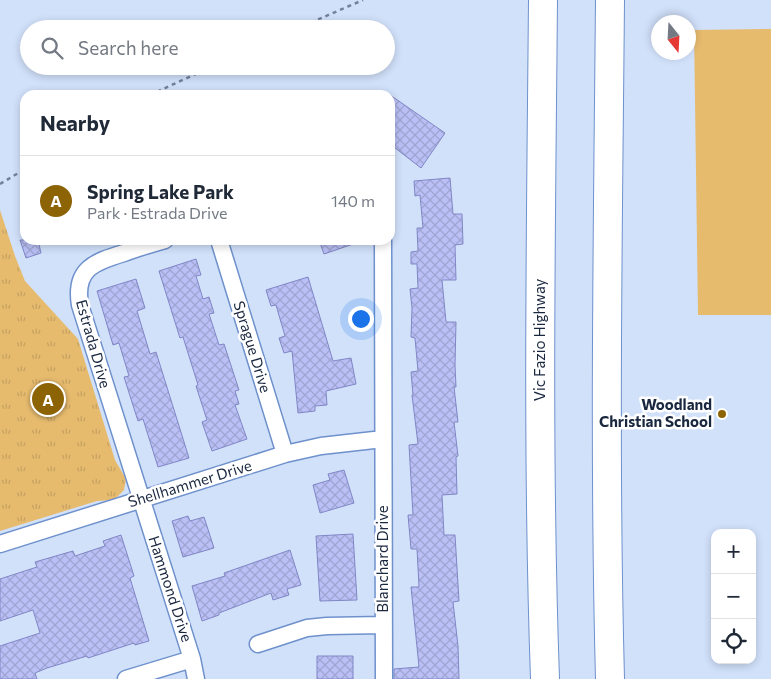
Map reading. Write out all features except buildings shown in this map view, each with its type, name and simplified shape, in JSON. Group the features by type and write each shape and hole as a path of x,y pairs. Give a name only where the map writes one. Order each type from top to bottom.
{"highway":[{"name":"Vic Fazio Highway","path":"543,0 540,358 541,562 545,679"},
{"path":"610,0 607,345 610,679"},
{"path":"608,614 616,679"}],"street":[{"name":"Estrada Drive","path":"142,499 80,305 78,288 83,275 97,262 150,245"},
{"name":"Sprague Drive","path":"221,245 285,454"},
{"path":"383,245 383,439"},
{"name":"Shellhammer Drive","path":"0,544 285,454 321,446 383,439"},
{"name":"Blanchard Drive","path":"383,439 384,679"},
{"name":"Hammond Drive","path":"142,499 192,658 196,679"},
{"path":"258,644 307,628 383,625"},
{"path":"126,679 192,658"}],"path":[{"path":"317,20 363,0"},
{"path":"161,90 193,75"},
{"path":"0,184 20,172"}],"green space":[{"path":"771,29 771,315 698,315 694,60 696,60 696,30"},
{"path":"0,210 25,281 78,339 115,460 126,479 124,490 112,500 97,501 0,531"}],"place":[{"name":"Spring Lake Park","path":"48,399"},
{"name":"Woodland Christian School","path":"722,414"}]}
